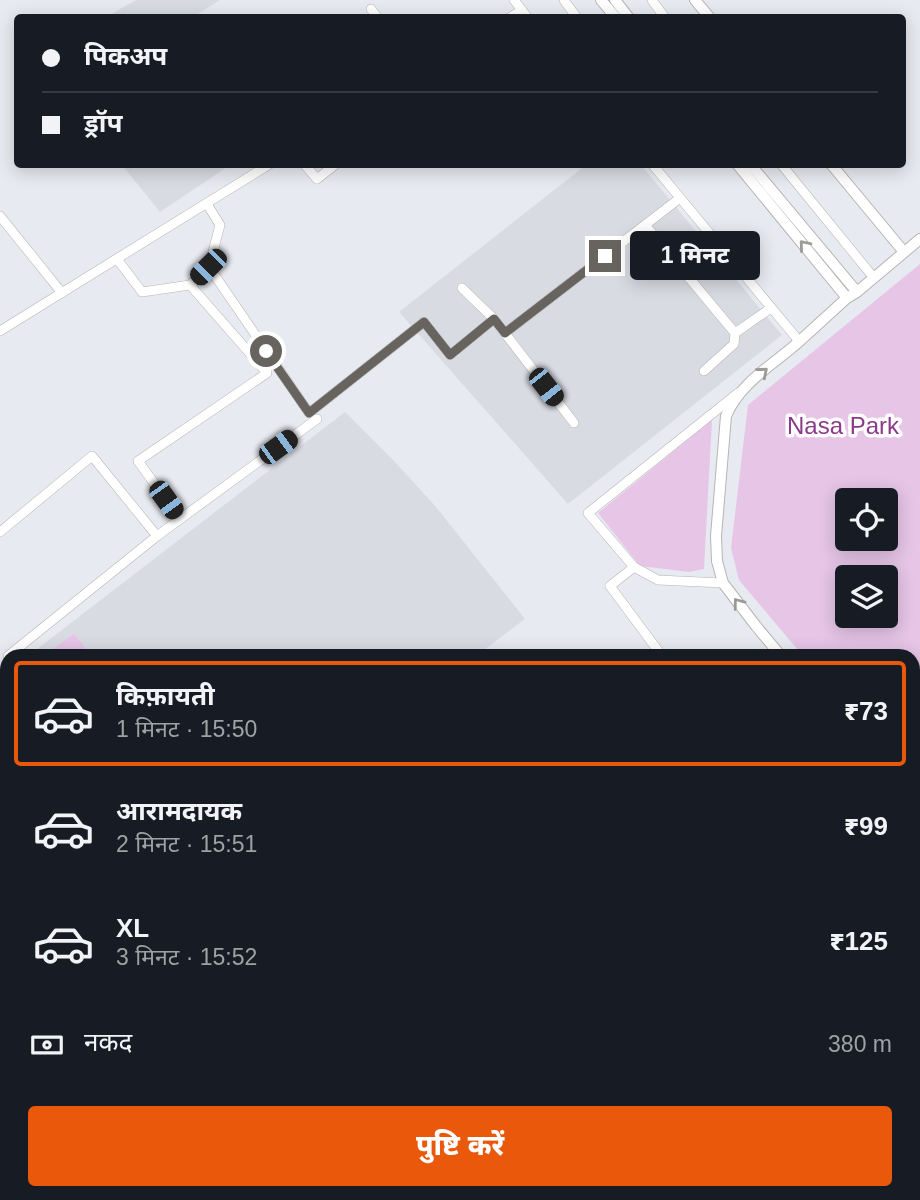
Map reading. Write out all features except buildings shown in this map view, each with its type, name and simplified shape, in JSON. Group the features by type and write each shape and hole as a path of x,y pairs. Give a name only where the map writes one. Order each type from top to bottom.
{"street":[{"path":"514,0 525,14"},
{"path":"601,0 613,14"},
{"path":"615,0 626,14"},
{"path":"652,0 663,14"},
{"path":"695,0 707,14"},
{"path":"371,9 375,14"},
{"path":"0,331 261,168"},
{"path":"308,168 317,178 330,168"},
{"path":"655,168 799,341"},
{"path":"741,168 852,295"},
{"path":"753,168 852,295"},
{"path":"784,168 874,278"},
{"path":"834,168 904,252"},
{"path":"505,333 680,198"},
{"path":"117,259 142,292 190,285 208,267 220,225 207,204"},
{"path":"0,216 62,293"},
{"path":"645,225 735,333 734,344 704,371"},
{"path":"723,583 658,580 634,567 588,513 745,387 920,239"},
{"path":"208,267 309,413 424,322 450,355 494,319"},
{"path":"180,519 138,461 267,373 190,285"},
{"path":"462,288 494,319 574,422"},
{"path":"735,333 771,308"},
{"path":"745,387 732,402 724,427 716,536 717,561 723,583 775,649"},
{"path":"17,649 157,536 317,419"},
{"path":"0,532 92,456 157,536"},
{"path":"634,567 610,586 657,649"}],"shaded area":[{"path":"136,0 220,0 198,14 111,14"},
{"path":"124,168 226,168 160,212"},
{"path":"582,168 643,168 782,335 568,504 399,312"},
{"path":"345,412 436,507 525,619 485,649 37,649"}],"green space":[{"name":"Nasa Park","path":"920,264 920,649 797,649 739,580 731,548 748,405"},
{"path":"712,420 704,569 689,572 640,566 598,513"},
{"path":"74,634 86,649 53,649"}],"route":[{"path":"266,351 309,413 424,322 450,355 494,319 505,333 605,256"}]}
